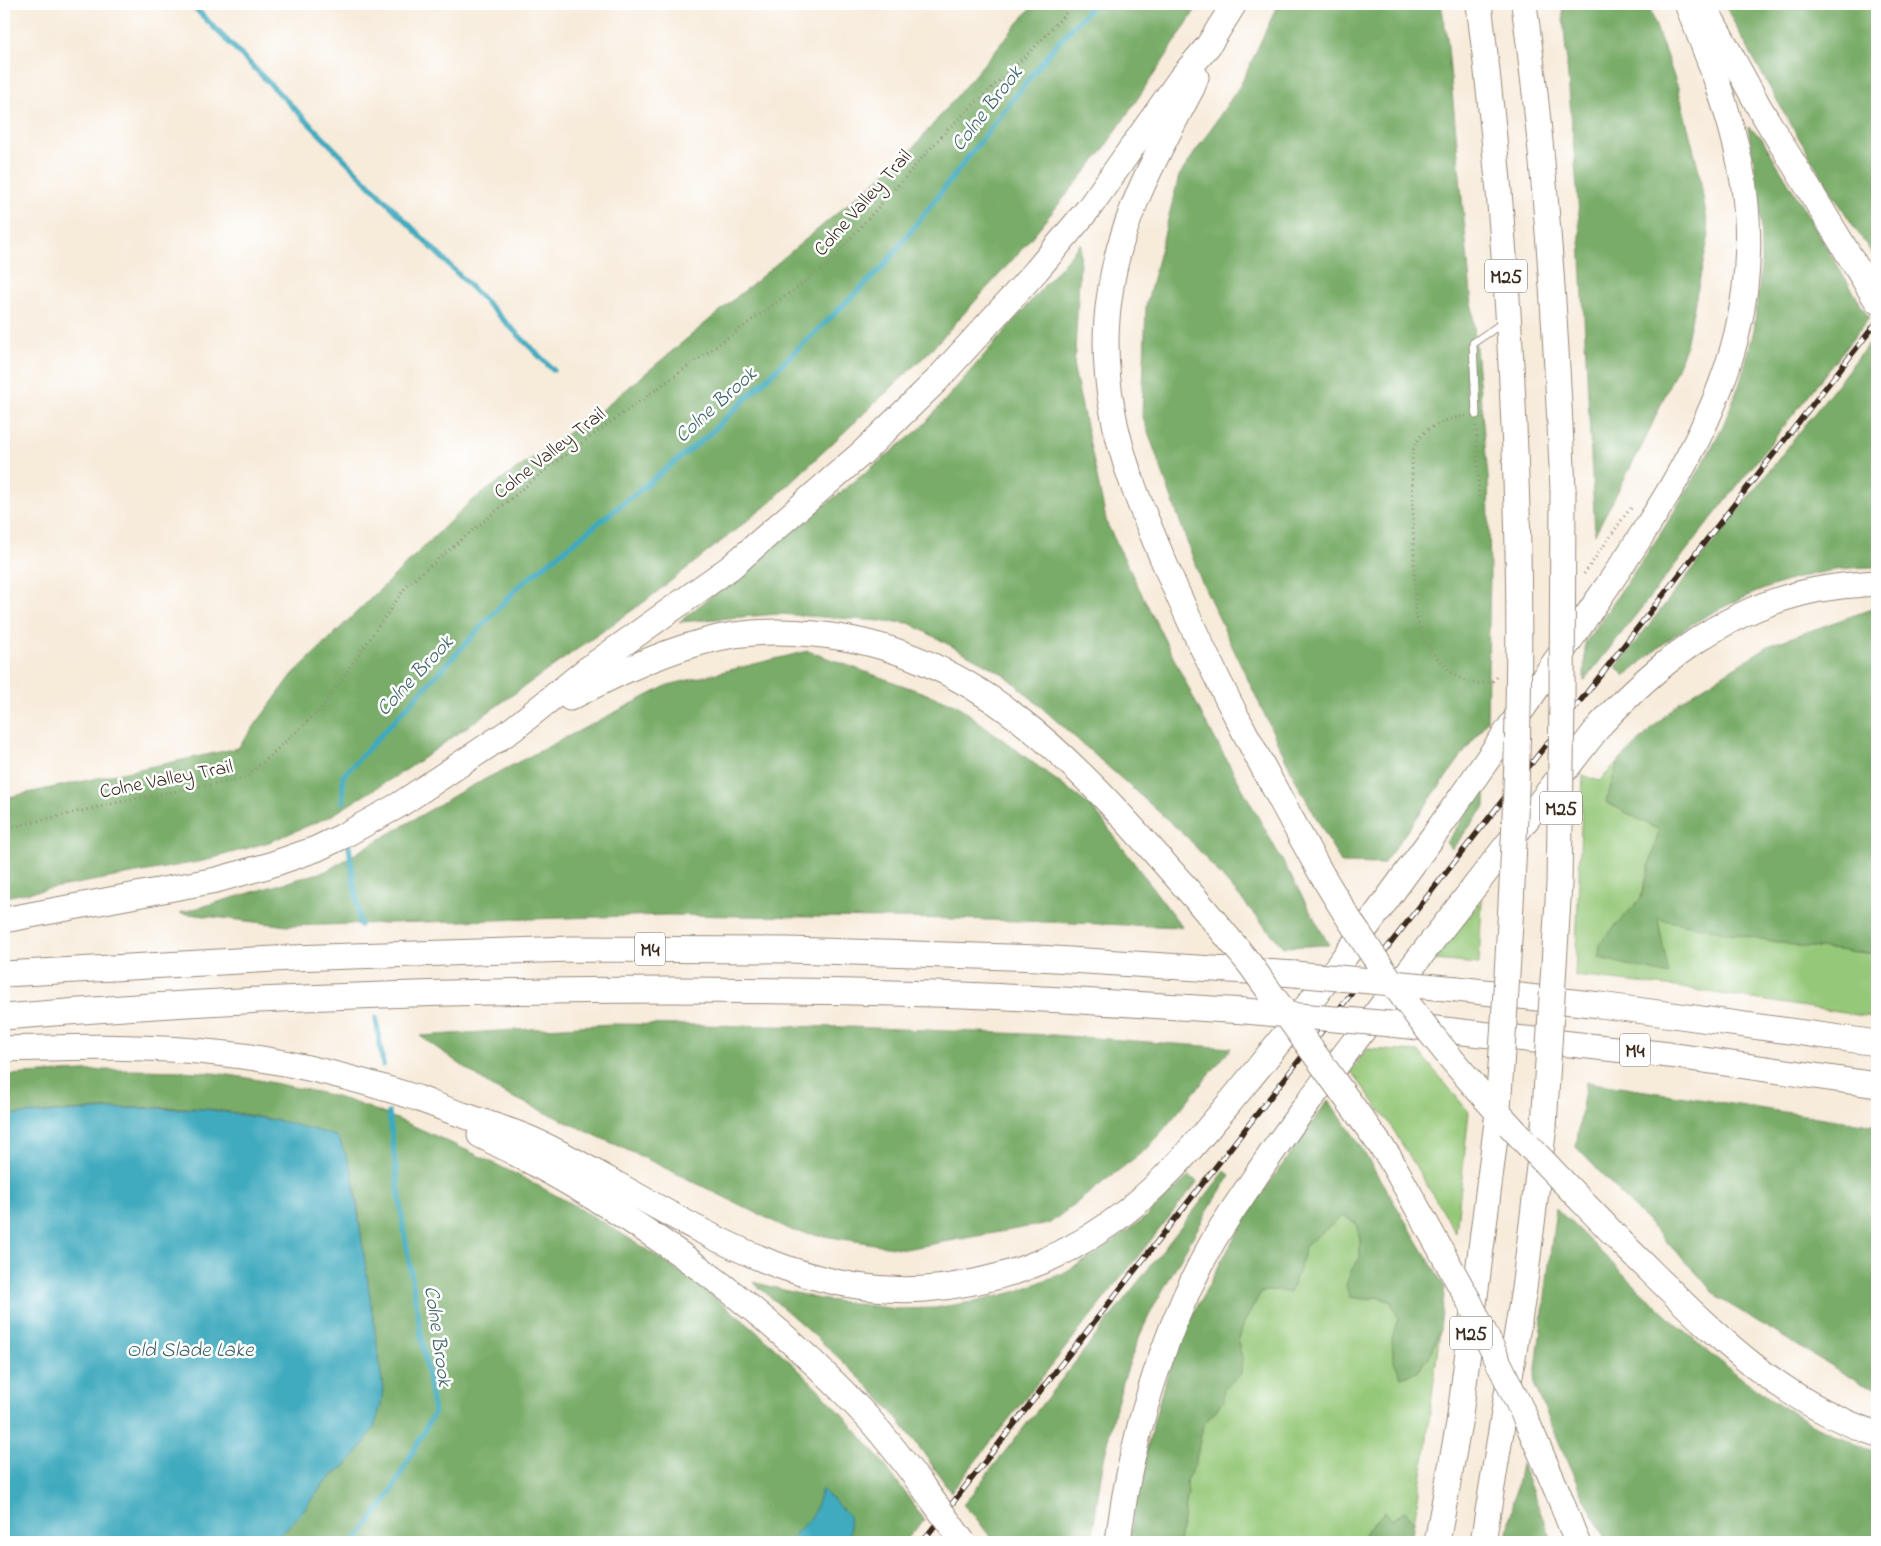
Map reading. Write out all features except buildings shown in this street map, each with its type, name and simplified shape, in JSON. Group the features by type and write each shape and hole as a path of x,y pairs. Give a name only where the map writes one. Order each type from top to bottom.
{"highway":[{"path":"4,920 216,880 267,866 316,849 400,805 513,729 585,671 731,567 856,458 900,416 942,374 1043,264 1089,208 1181,78 1208,46 1234,4"},
{"name":"M25","path":"1437,1542 1459,1423 1497,1122 1507,984 1518,678 1518,549 1515,416 1510,318 1495,144 1479,4"},
{"name":"M25","path":"1483,1542 1524,1289 1544,1126 1559,884 1563,490 1550,253 1539,131 1524,4"},
{"path":"4,1049 132,1047 190,1050 274,1060 351,1078 420,1099 463,1116 515,1133 544,1146 689,1224 752,1255 803,1274 857,1287 926,1289 968,1283 1013,1272 1053,1258 1088,1238 1107,1226 1142,1198 1192,1148 1258,1069 1372,923 1479,772 1640,537 1686,460 1711,412 1738,327 1744,289 1748,221 1744,177 1735,137 1706,52 1687,4"},
{"path":"1704,4 1760,107 1874,296"},
{"path":"1208,46 1192,88 1132,206 1123,233 1110,292 1106,323 1106,350 1109,394 1120,443 1132,481 1178,595 1238,720 1348,920 1428,1030 1503,1118 1626,1247 1737,1353 1778,1384 1816,1409 1877,1434"},
{"path":"1118,1542 1124,1499 1135,1445 1159,1365 1191,1285 1212,1242 1264,1164 1315,1094 1601,724 1621,702 1665,662 1700,638 1739,616 1795,595 1839,586 1877,583"},
{"path":"513,729 616,674 654,658 702,642 748,634 780,632 832,635 903,653 947,672 981,690 1015,715 1105,797 1195,898 1249,963 1389,1157 1468,1301 1524,1415 1558,1492 1577,1542"},
{"name":"M4","path":"4,974 291,958 571,949 789,950 1038,958 1295,974 1457,989 1600,1005 1877,1043"},
{"name":"M4","path":"4,1017 122,1007 258,999 421,993 549,990 697,990 936,994 1245,1011 1391,1024 1669,1054 1877,1085"},
{"path":"463,1116 468,1129 524,1157 609,1206 657,1237 732,1293 782,1334 869,1419 924,1487 963,1542"}],"lane":[{"path":"1476,415 1472,343 1510,318"}],"path":[{"name":"Colne Valley Trail","path":"4,829 124,801 246,778 321,709 407,585 549,467 824,268 948,129 1034,48 1074,4"},
{"path":"1476,415 1479,497"}],"green space":[{"path":"1034,4 1199,4 1101,153 1016,256 930,351 766,506 644,602 409,768 329,817 269,842 203,861 4,897 4,798 238,748 293,674 470,502 604,408 909,153"},
{"path":"1278,4 1441,4 1447,37 1488,477 1490,573 1487,721 1383,864 1341,863 1294,777 1200,578 1142,415 1146,306 1179,176 1241,84"},
{"path":"1562,4 1648,4 1678,88 1699,171 1709,235 1685,350 1645,440 1595,534 1578,200"},
{"path":"1724,4 1877,4 1877,261 1797,135"},
{"path":"1748,127 1761,137 1869,318 1584,681 1585,643 1661,533 1700,469 1723,426 1740,383 1754,330 1761,266 1760,202"},
{"path":"1081,243 1074,369 1107,524 1204,719 1329,945 1283,947 1188,838 1005,675 909,623 779,614 679,622 921,428"},
{"path":"1877,333 1877,567 1829,571 1805,576 1735,601 1683,630 1625,676 1616,667"},
{"path":"1877,607 1877,954 1798,946 1658,919 1669,975 1599,958 1600,943 1641,898 1659,830 1606,802 1618,762 1678,703 1770,645"},
{"path":"808,651 957,705 1093,808 1182,927 962,919 666,915 288,926 180,913 326,871 462,791 668,685"},
{"path":"1618,762 1606,802 1659,830 1641,898 1600,943 1657,918 1798,946 1877,954 1877,1018 1676,987 1575,976 1583,775 1599,781"},
{"path":"1486,785 1485,807 1452,849 1446,843"},
{"path":"1482,899 1479,964 1434,960"},
{"path":"611,1024 849,1027 1053,1035 1231,1048 1149,1147 1050,1223 905,1249 793,1231 655,1163 495,1089 420,1036"},
{"path":"1367,1049 1419,1052 1469,1112 1456,1233 1388,1121 1351,1071"},
{"path":"102,1070 164,1070 212,1073 248,1078 329,1095 356,1103 404,1122 533,1183 598,1219 661,1259 722,1303 779,1351 832,1403 881,1460 924,1521 904,1542 272,1542 299,1516 324,1483 347,1464 381,1406 383,1387 356,1190 333,1135 270,1119 206,1109 156,1107 4,1115 4,1075"},
{"path":"1586,1082 1877,1126 1877,1387 1861,1384 1722,1300 1576,1147"},
{"path":"1328,1100 1354,1136 1445,1287 1440,1329 1432,1352 1417,1372 1401,1377 1393,1359 1392,1339 1398,1317 1391,1302 1378,1297 1364,1299 1350,1297 1346,1286 1351,1271 1360,1258 1360,1239 1356,1223 1343,1216 1305,1246 1302,1261 1290,1293 1278,1290 1261,1292 1244,1323 1238,1342 1242,1358 1241,1374 1224,1388 1223,1401 1203,1425 1195,1465 1186,1480 1188,1493 1179,1542 1129,1542 1140,1475 1163,1387 1186,1328 1251,1209"},
{"path":"1225,1171 1230,1175 1201,1222 1140,1335 1113,1417 1098,1492 1092,1542 994,1542 976,1518 963,1505"},
{"path":"1190,1175 1197,1182 951,1492 892,1412 867,1385 803,1325 753,1282 819,1299 897,1309 934,1308 979,1301 1018,1291 1063,1273 1095,1255 1142,1220"},
{"path":"1556,1208 1665,1314 1746,1381 1788,1410 1832,1434 1877,1451 1877,1542 1608,1542 1578,1486 1534,1384"},
{"path":"1343,1216 1356,1223 1360,1239 1360,1258 1351,1271 1346,1286 1350,1297 1364,1299 1378,1297 1391,1302 1398,1317 1392,1339 1432,1352 1440,1329 1425,1455 1414,1522 1405,1510 1392,1520 1365,1533 1361,1542 1179,1542 1188,1493 1186,1480 1195,1465 1203,1425 1217,1410 1224,1388 1242,1358 1238,1342 1244,1323 1261,1292 1278,1290 1302,1261 1304,1246"},
{"path":"1521,1464 1553,1542 1506,1542"},
{"path":"1405,1510 1414,1522 1411,1542 1361,1542 1365,1533 1384,1512 1393,1520"}],"water":[{"name":"Old Slade Lake","path":"132,1108 206,1109 285,1122 333,1135 339,1138 352,1171 383,1387 381,1406 374,1428 358,1452 324,1483 299,1516 272,1542 4,1542 4,1115"},
{"path":"822,1489 849,1516 850,1534 844,1542 788,1542 813,1515"}],"waterway":[{"path":"191,4 553,370"},
{"name":"Colne Brook","path":"343,802 343,776 518,587 706,437 883,267 1053,48 1094,4"},
{"name":"Colne Brook","path":"349,846 360,925"},
{"name":"Colne Brook","path":"376,1018 383,1065"},
{"name":"Colne Brook","path":"355,1542 387,1499 434,1413 403,1224 389,1113"}],"railway":[{"path":"922,1542 1877,322"}]}
